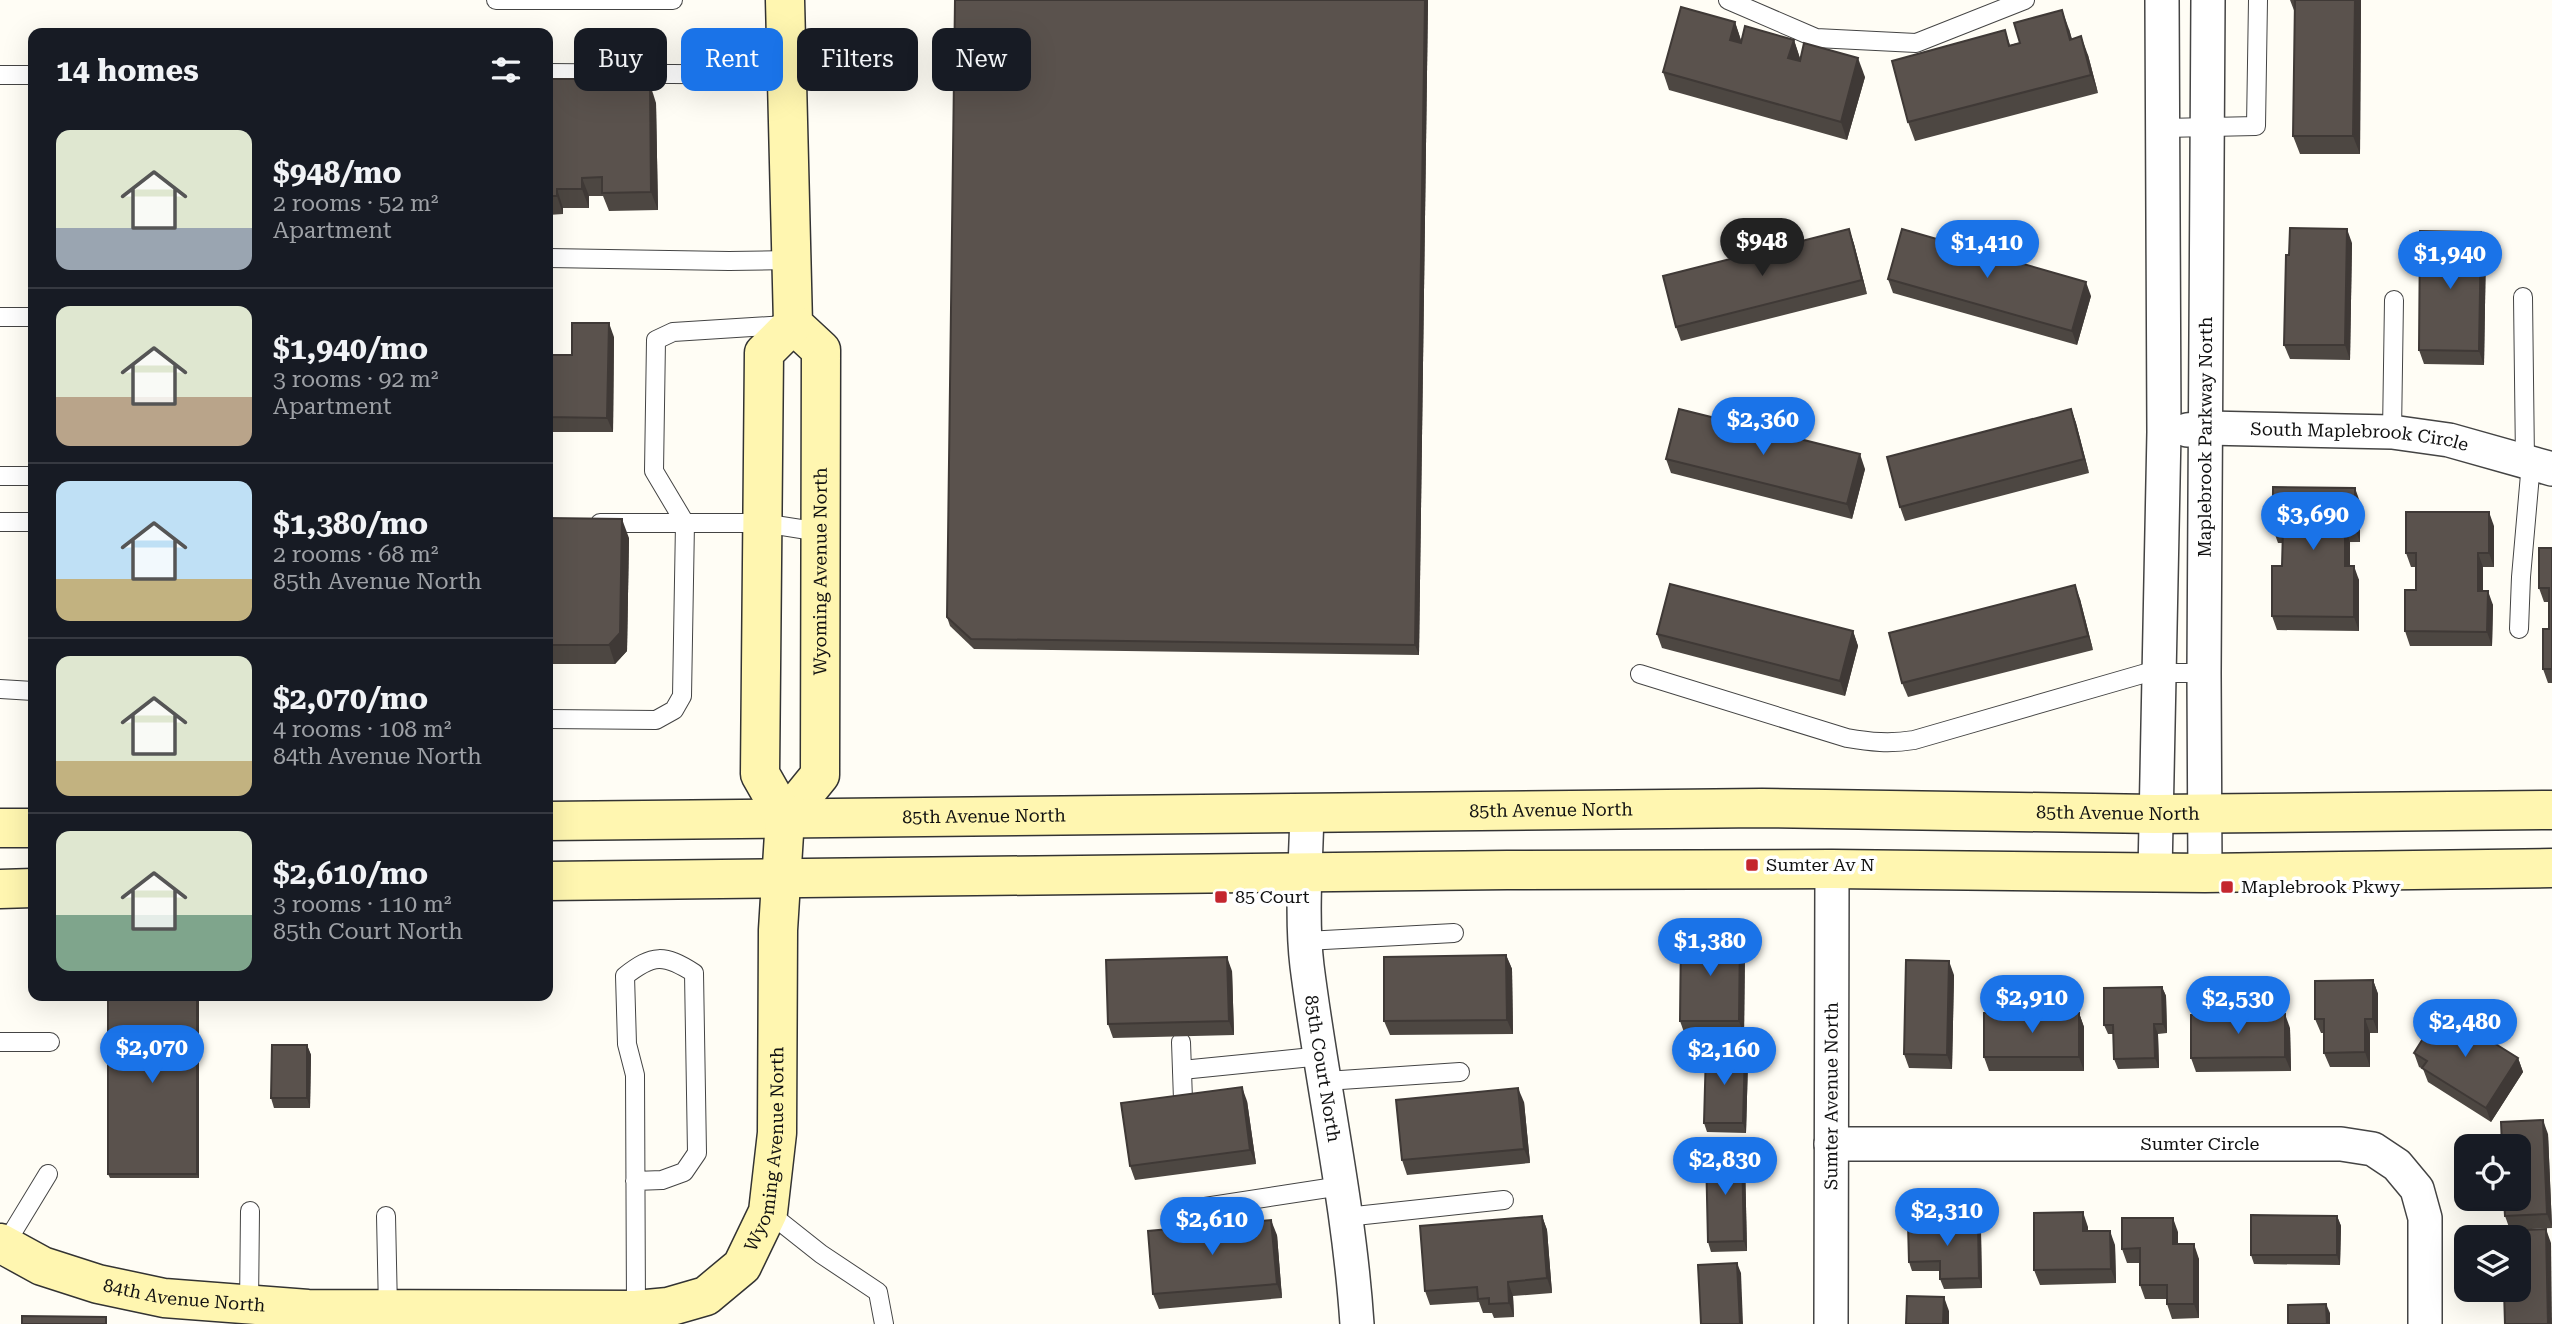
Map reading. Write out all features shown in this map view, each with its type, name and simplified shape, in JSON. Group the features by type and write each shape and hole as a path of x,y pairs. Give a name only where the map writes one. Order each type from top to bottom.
{"main road":[{"path":"785,0 793,324 764,352 760,774 785,818"},
{"name":"Wyoming Avenue North","path":"742,1266 768,1212 777,1133 778,930 785,818 820,775 821,350 793,324"},
{"name":"85th Avenue North","path":"553,821 1762,808 2155,814 2552,810"},
{"path":"0,828 28,828"},
{"path":"553,881 1507,870 1832,869 2205,873 2552,867"},
{"path":"0,889 28,888"},
{"name":"84th Avenue North","path":"1,1247 42,1266 98,1284 164,1298 249,1306 455,1317 668,1307 706,1296 742,1266"}],"street":[{"path":"2155,873 2164,432 2162,0"},
{"name":"Maplebrook Parkway North","path":"2205,873 2208,0"},
{"name":"South Maplebrook Circle","path":"2164,432 2207,428 2392,432 2449,440 2536,464"},
{"name":"85th Court North","path":"1307,811 1306,940 1354,1280 1357,1324"},
{"name":"Sumter Avenue North","path":"1831,1324 1832,869"},
{"name":"Sumter Circle","path":"1831,1144 2341,1144 2373,1149 2398,1165 2417,1189 2425,1217 2425,1324"}],"lane":[{"path":"496,0 673,0"},
{"path":"1728,0 1816,38 1916,43 2025,0"},
{"path":"2164,128 2256,126 2258,0"},
{"path":"553,73 787,75"},
{"path":"0,75 28,75"},
{"path":"553,258 790,260"},
{"path":"2519,629 2521,577 2536,464 2524,297"},
{"path":"2392,432 2395,300"},
{"path":"0,317 28,317"},
{"path":"553,719 656,720 674,710 682,696 685,523 654,471 656,340 673,332 793,324"},
{"path":"0,475 28,476"},
{"path":"0,522 28,522"},
{"path":"589,523 762,523 820,532"},
{"path":"1640,674 1847,738 1893,743 1914,740 2146,673 2204,673"},
{"path":"0,689 28,691"},
{"path":"1306,940 1454,933"},
{"path":"635,1181 662,1180 684,1172 698,1153 694,973 673,960 644,961 625,976 627,1044 635,1074 635,1181 636,1310"},
{"path":"0,1042 50,1042"},
{"path":"1181,1042 1183,1100"},
{"path":"1182,1070 1324,1068 1460,1072"},
{"path":"1,1247 48,1174"},
{"path":"1192,1209 1343,1202 1504,1200"},
{"path":"249,1306 250,1211"},
{"path":"768,1212 821,1254 878,1292 884,1324"},
{"path":"376,1314 386,1216"}],"building":[{"path":"955,0 1425,0 1415,645 971,639 947,617 954,91 1031,91 1031,28 955,28"},
{"path":"2295,0 2355,0 2353,136 2293,136"},
{"path":"1681,7 1735,22 1730,40 1741,43 1745,26 1794,40 1788,58 1800,61 1804,43 1858,58 1841,122 1663,72"},
{"path":"2062,10 2070,40 2081,36 2091,75 1908,122 1892,61 2005,30 2009,46 2020,43 2014,23"},
{"path":"553,79 574,79 574,91 650,91 651,192 602,193 602,177 582,178 582,189 557,189 557,196 553,196"},
{"path":"2290,228 2347,229 2345,345 2284,345 2286,255 2289,255"},
{"path":"1849,229 1862,280 1676,327 1663,276"},
{"path":"1902,229 2086,282 2072,331 1888,279"},
{"path":"2420,231 2481,232 2479,351 2419,350"},
{"path":"572,323 609,323 607,418 553,417 553,355 572,355"},
{"path":"1679,409 1860,454 1847,504 1666,459"},
{"path":"2071,409 2084,459 1900,507 1887,457"},
{"path":"2273,487 2355,488 2355,528 2345,528 2345,566 2354,566 2354,617 2272,616 2272,566 2282,566 2283,529 2273,529"},
{"path":"2406,512 2489,512 2489,553 2478,553 2478,591 2488,591 2487,632 2405,631 2405,590 2416,590 2416,553 2406,553"},
{"path":"553,518 622,519 620,633 609,645 553,645"},
{"path":"2539,548 2552,548 2552,669 2543,669 2543,629 2549,629 2549,588 2539,588"},
{"path":"1670,584 1853,631 1840,681 1657,634"},
{"path":"2075,585 2088,636 1902,683 1889,633"},
{"path":"1681,934 1740,934 1739,1021 1680,1021"},
{"path":"1506,955 1507,1020 1384,1021 1384,957"},
{"path":"1227,957 1229,1021 1108,1024 1106,960"},
{"path":"1906,960 1949,961 1947,1055 1904,1054"},
{"path":"2373,980 2373,1019 2365,1019 2365,1052 2324,1053 2324,1019 2315,1019 2315,981"},
{"path":"2162,987 2163,1024 2154,1024 2155,1058 2114,1059 2113,1025 2104,1025 2104,988"},
{"path":"108,1001 197,1001 197,1174 108,1174"},
{"path":"2441,1010 2518,1058 2486,1108 2422,1068 2427,1061 2414,1053"},
{"path":"1984,1013 2079,1013 2079,1057 1984,1057"},
{"path":"2285,1014 2285,1057 2191,1058 2191,1015"},
{"path":"272,1045 307,1045 307,1098 271,1098"},
{"path":"1706,1050 1745,1051 1743,1123 1704,1123"},
{"path":"1242,1087 1250,1150 1130,1166 1121,1103"},
{"path":"1518,1088 1524,1149 1402,1160 1396,1100"},
{"path":"2543,1120 2547,1214 2505,1216 2505,1211 2531,1211 2531,1134 2502,1134 2501,1122"},
{"path":"1742,1152 1744,1241 1708,1242 1706,1153"},
{"path":"2083,1212 2083,1231 2110,1231 2111,1269 2034,1270 2034,1213"},
{"path":"2251,1215 2337,1216 2337,1255 2251,1255"},
{"path":"1542,1216 1547,1278 1508,1282 1509,1303 1489,1304 1489,1298 1478,1299 1477,1287 1425,1291 1420,1226"},
{"path":"2122,1218 2173,1218 2173,1244 2194,1244 2194,1304 2167,1304 2167,1285 2140,1285 2140,1248 2122,1249"},
{"path":"1271,1220 1277,1284 1153,1294 1148,1231"},
{"path":"1978,1222 1979,1278 1940,1279 1940,1261 1909,1262 1908,1224"},
{"path":"2546,1229 2548,1324 2505,1324 2504,1302 2531,1302 2531,1230"},
{"path":"1737,1263 1740,1324 1701,1324 1698,1265"},
{"path":"1907,1296 1944,1297 1943,1324 1906,1324"},
{"path":"2326,1304 2327,1324 2288,1324 2288,1305"},
{"path":"22,1316 106,1317 106,1324 22,1324"}],"place":[{"name":"Sumter Av N","path":"1752,865"},
{"name":"Maplebrook Pkwy","path":"2227,887"},
{"name":"85 Court","path":"1221,897"}]}
